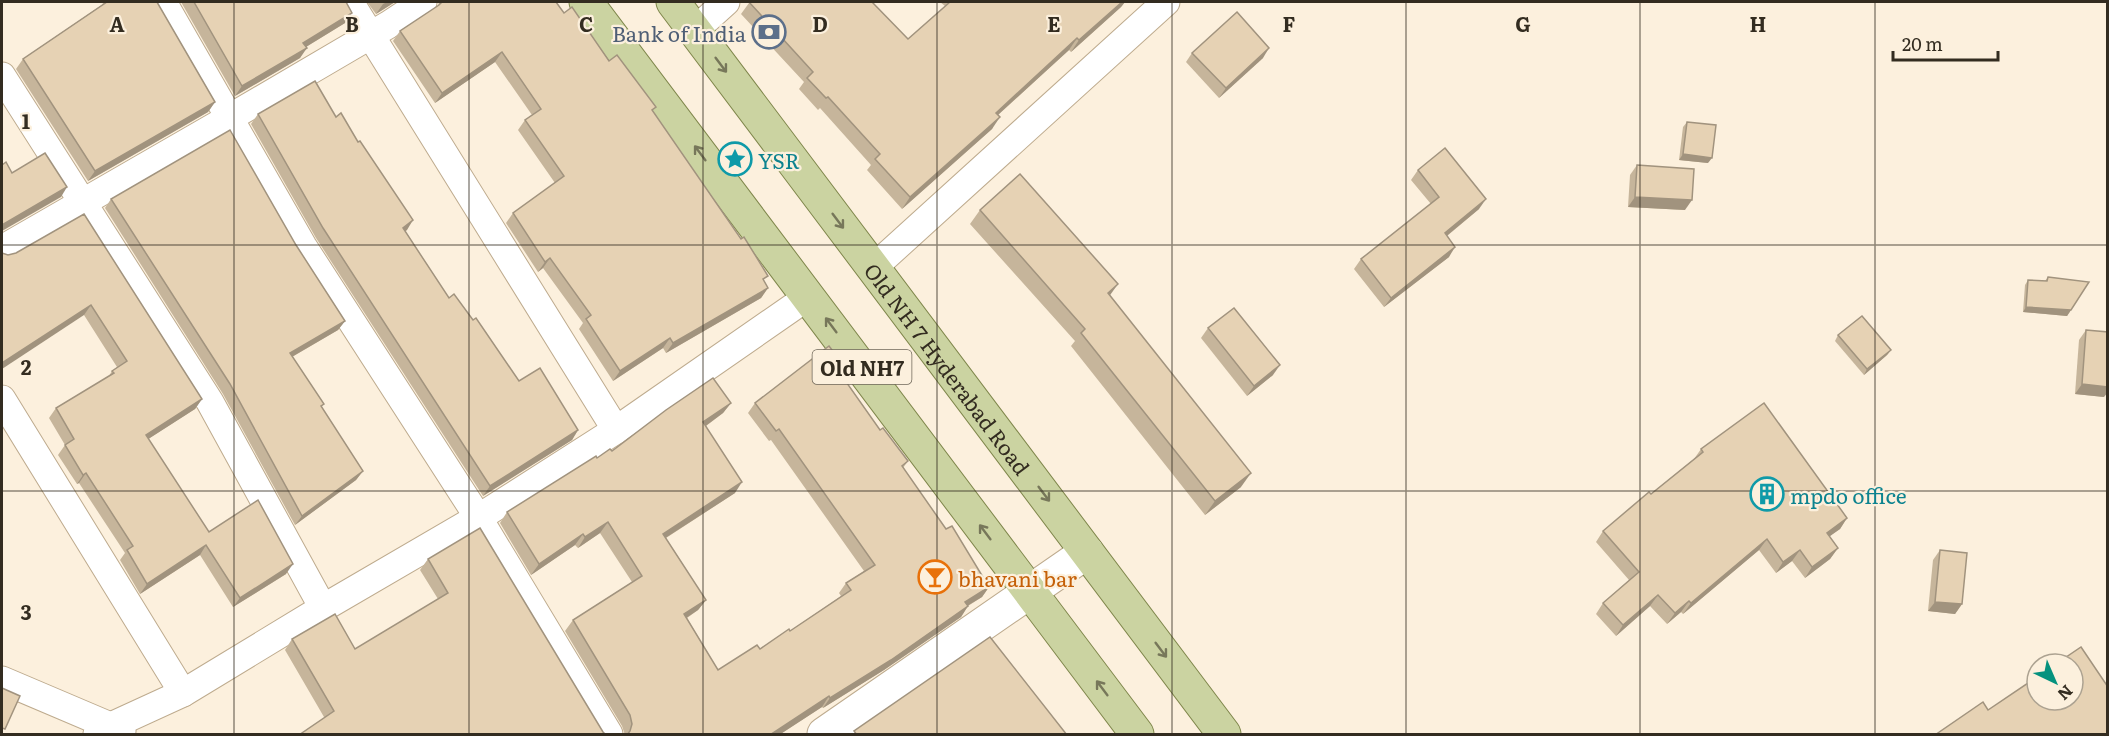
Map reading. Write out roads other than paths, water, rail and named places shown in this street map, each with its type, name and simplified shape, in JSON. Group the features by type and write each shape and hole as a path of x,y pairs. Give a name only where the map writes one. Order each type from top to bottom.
{"main road":[{"name":"Old NH7","path":"586,2 1137,735"},
{"name":"Old NH 7 Hyderabad Road","path":"673,2 1224,735"},
{"path":"824,735 1087,552"}],"street":[{"path":"163,2 303,246 478,517 609,735"},
{"path":"350,2 616,430"},
{"path":"2,249 388,25 423,2"},
{"path":"695,30 726,2"},
{"path":"873,268 1166,2"},
{"path":"2,76 210,402 323,608"},
{"path":"2,680 113,732 183,693 478,517 616,430 808,296"},
{"path":"2,399 183,693"}],"place":[{"name":"Bank of India","path":"769,32"},
{"name":"YSR","path":"735,159"},
{"name":"mpdo office","path":"1767,494"},
{"name":"bhavani bar","path":"935,577"}]}
